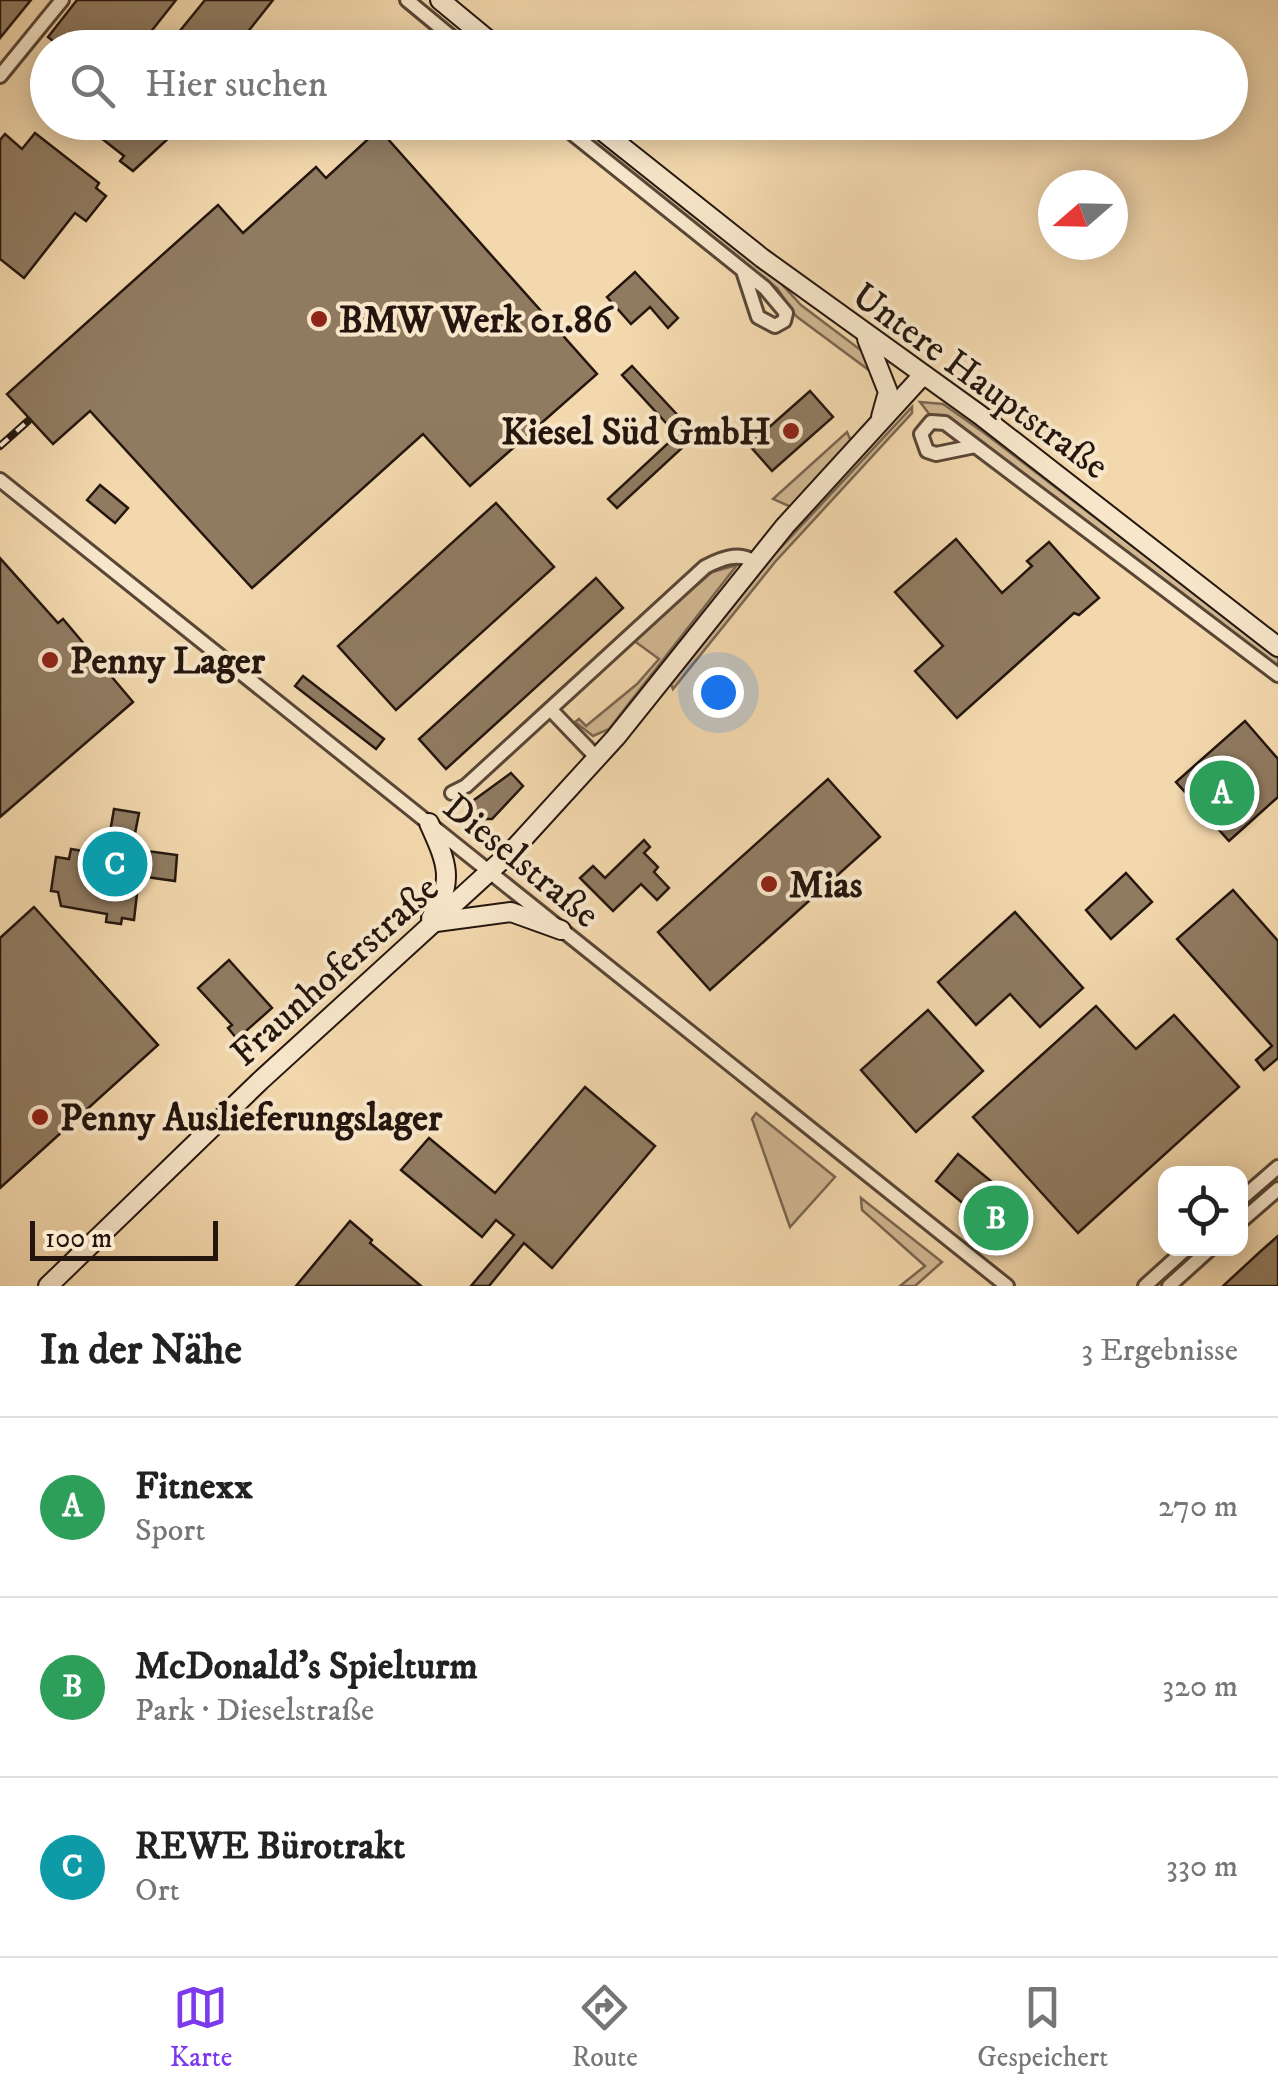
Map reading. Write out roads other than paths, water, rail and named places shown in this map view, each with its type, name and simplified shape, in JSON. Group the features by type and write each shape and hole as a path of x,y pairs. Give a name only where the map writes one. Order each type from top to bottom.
{"main road":[{"path":"440,0 476,30"},
{"name":"Untere Hauptstraße","path":"613,140 1278,647"},
{"path":"864,334 888,392 878,424"},
{"name":"Fraunhoferstraße","path":"49,1285 489,874 598,758 754,562 923,375"},
{"path":"418,937 448,888 450,874 430,822"},
{"path":"435,922 511,912 561,930"}],"street":[{"path":"38,30 62,0"},
{"path":"407,0 444,30"},
{"path":"0,76 30,39"},
{"path":"580,140 742,271"},
{"path":"976,446 1278,675"},
{"name":"Dieselstraße","path":"0,480 1007,1286"},
{"path":"452,793 466,786 705,567 729,558 748,558 754,562"},
{"path":"550,710 598,758"},
{"path":"1248,1193 1278,1167"},
{"path":"1248,1215 1278,1189"},
{"path":"1145,1286 1177,1256"},
{"path":"1169,1286 1202,1256"}],"railway":[{"path":"0,446 28,421"}],"place":[{"name":"BMW Werk 01.86","path":"319,319"},
{"name":"Kiesel Süd GmbH","path":"791,431"},
{"name":"Penny Lager","path":"50,660"},
{"name":"Fitnexx","path":"1222,793"},
{"name":"REWE Bürotrakt","path":"115,864"},
{"name":"Mias","path":"769,884"},
{"name":"Penny Auslieferungslager","path":"40,1117"},
{"name":"McDonald's Spielturm","path":"996,1218"}]}
